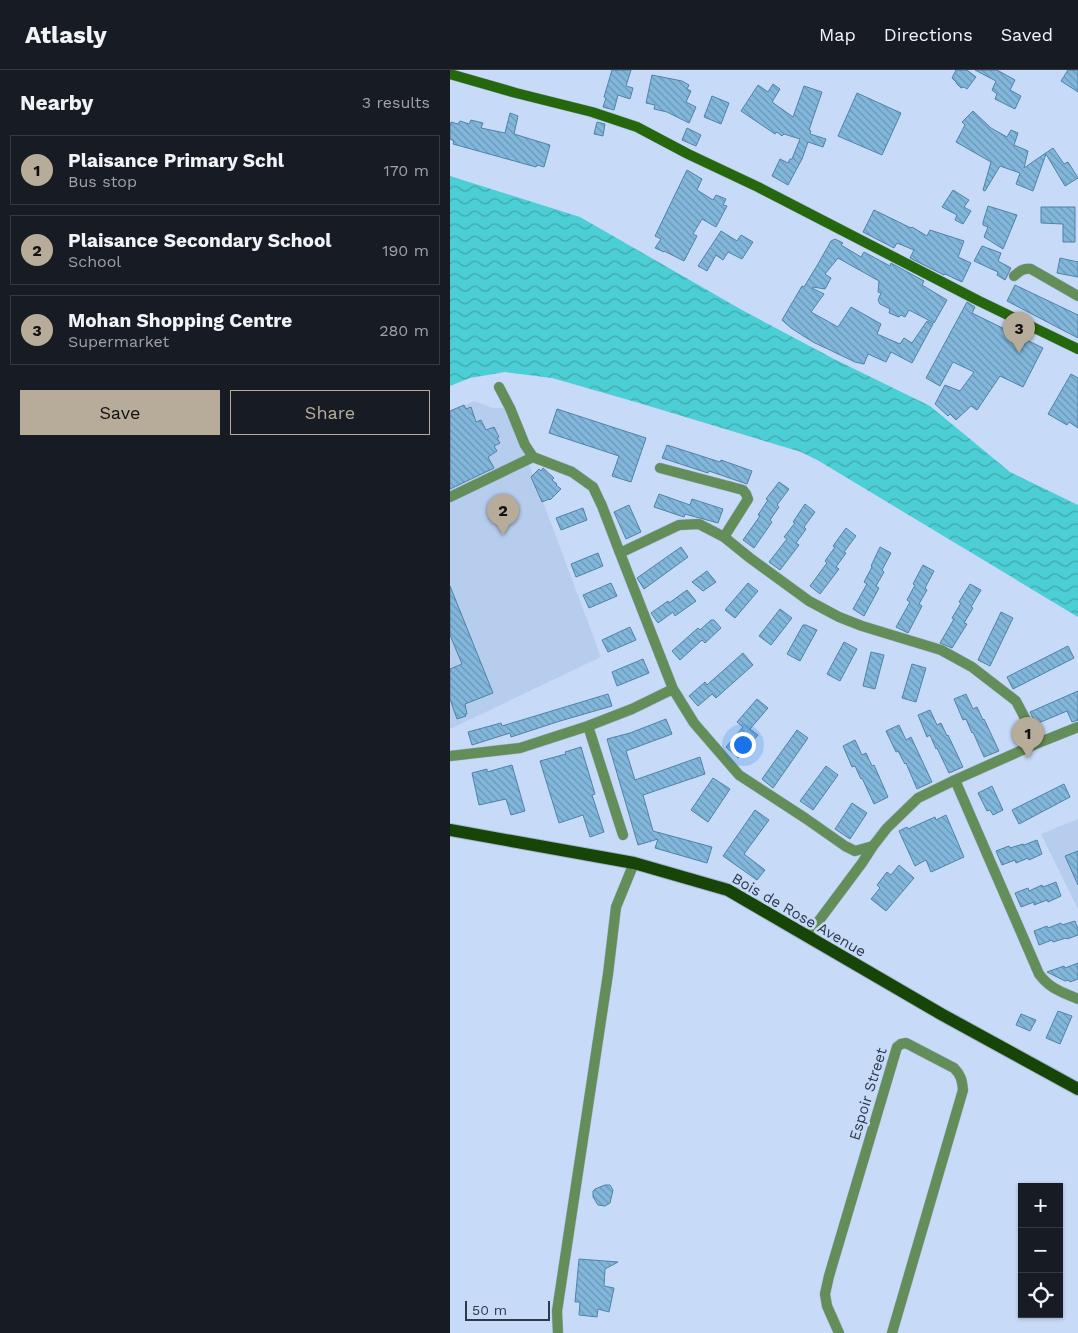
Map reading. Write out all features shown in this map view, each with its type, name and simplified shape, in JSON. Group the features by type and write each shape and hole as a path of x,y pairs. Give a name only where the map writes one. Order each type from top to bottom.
{"main road":[{"path":"450,74 592,112 637,127 688,154 782,199 979,301 1078,349"},
{"name":"Bois de Rose Avenue","path":"450,830 634,863 728,890 933,1010 1078,1089"}],"street":[{"path":"1014,276 1025,268 1078,296"},
{"path":"500,387 524,445 533,457 572,472 593,487 673,689 694,723 739,775 845,846 855,851 873,846"},
{"path":"450,497 533,457"},
{"path":"660,468 743,490 748,499 724,536"},
{"path":"620,553 679,525 699,524 724,536 750,558 809,601 839,617 941,650 972,667 1016,701 1038,743"},
{"path":"450,756 520,748 588,726 632,709 673,689"},
{"path":"588,726 623,835"},
{"path":"809,934 887,828 918,798 1038,743 1078,727"},
{"path":"955,780 1039,974 1054,989 1078,999"},
{"path":"558,1333 557,1311 608,974 616,907 634,863"},
{"name":"Espoir Street","path":"839,1333 827,1306 825,1294 829,1276 897,1047 906,1043 954,1068 960,1074 964,1090 892,1333"}],"shaded area":[{"path":"474,401 493,408 508,408 601,657 450,729 450,412"},
{"path":"1078,819 1078,909 1041,834"}],"water":[{"path":"450,176 580,217 742,310 834,359 930,406 1010,472 1078,505 1078,617 801,452 552,378 505,372 470,378 450,386"}],"building":[{"path":"612,70 631,70 626,86 633,88 630,99 618,95 614,110 603,107"},
{"path":"956,70 967,70 976,77 967,89 961,88 952,78"},
{"path":"975,70 997,70 1015,80 1010,90 1021,96 1015,109 995,99 997,94 992,90 996,81"},
{"path":"1068,70 1078,70 1078,92 1061,81"},
{"path":"652,75 682,81 689,85 687,89 691,91 686,102 696,107 689,123 667,112 654,109 655,105 646,103"},
{"path":"773,84 780,89 772,102 793,117 804,86 822,92 809,130 811,131 810,134 826,139 823,147 808,142 802,159 788,185 772,176 780,159 788,163 792,159 800,139 784,134 782,136 777,132 775,134 741,111 758,85 768,92"},
{"path":"857,93 901,113 882,155 838,136"},
{"path":"712,96 729,103 721,124 704,117"},
{"path":"973,111 991,128 1007,137 1011,130 1018,133 1014,145 1028,151 1024,168 1053,148 1064,164 1068,162 1078,178 1065,186 1046,154 1033,191 1016,184 1020,173 1000,166 985,191 983,190 991,162 956,142 965,125 962,122"},
{"path":"510,113 518,116 514,134 550,145 544,167 537,165 536,167 453,144 454,141 450,139 451,122 458,124 460,121 469,124 471,120 483,123 481,128 505,133"},
{"path":"597,122 605,124 603,136 594,134"},
{"path":"687,128 701,135 696,146 682,140"},
{"path":"687,170 702,179 697,190 713,200 716,195 726,199 723,205 727,206 716,227 702,219 693,234 697,236 684,261 655,248 661,239 655,236"},
{"path":"953,190 969,200 964,207 971,211 963,224 955,220 957,215 942,207"},
{"path":"988,206 1017,215 1003,249 984,237 988,227 983,225 983,222"},
{"path":"1041,207 1075,207 1075,242 1063,242 1063,224 1041,223"},
{"path":"874,210 927,236 930,230 964,241 958,257 971,263 962,282 910,258 914,250 897,243 894,248 863,232"},
{"path":"721,231 737,241 741,235 753,242 742,259 728,252 723,260 716,255 707,271 698,266"},
{"path":"835,239 843,243 841,245 861,257 864,252 890,266 891,263 924,281 922,285 947,300 934,323 909,310 905,317 901,315 899,317 889,313 890,309 880,304 878,300 881,293 878,292 879,281 838,258 825,274 831,278 825,289 812,288 824,294 811,312 838,327 851,307 881,324 877,334 900,344 904,338 912,343 927,321 933,324 912,363 891,352 886,362 868,354 864,364 855,362 813,342 782,320 831,241"},
{"path":"982,246 1001,253 998,261 1011,268 1005,280 997,275 998,272 974,261"},
{"path":"1060,258 1078,262 1078,277 1057,273"},
{"path":"1015,285 1078,315 1078,338 1007,301"},
{"path":"967,302 975,307 972,313 1043,348 1023,387 1000,376 977,410 971,406 956,420 950,414 948,416 935,404 945,385 960,391 974,372 953,362 940,386 926,378"},
{"path":"1071,374 1078,378 1078,428 1069,422 1067,425 1048,414"},
{"path":"464,405 466,409 471,407 476,422 481,420 486,430 494,427 500,443 494,446 497,451 488,457 494,468 450,489 450,411"},
{"path":"557,409 646,438 631,482 612,476 619,456 549,433"},
{"path":"667,445 752,471 747,484 662,458"},
{"path":"543,468 554,478 552,480 561,489 550,500 542,502 531,477 539,469 541,471"},
{"path":"779,482 789,489 777,505 779,507 770,520 772,522 754,548 743,540 760,516 758,515 768,500 766,499"},
{"path":"659,494 690,505 692,499 723,509 718,523 685,514 684,517 654,507"},
{"path":"805,504 815,512 804,527 806,529 796,543 799,545 780,570 769,562 787,539 784,537 795,523 793,522"},
{"path":"629,505 641,532 626,539 614,512"},
{"path":"583,508 587,520 561,530 556,518"},
{"path":"846,528 856,536 836,567 839,569 820,594 810,586 827,563 825,561 835,547 833,546"},
{"path":"681,547 688,557 644,589 637,578"},
{"path":"880,547 891,553 876,586 879,588 864,616 853,609 867,584 864,582"},
{"path":"598,553 603,566 576,577 571,564"},
{"path":"923,565 934,571 919,604 922,606 908,633 896,627 910,602 907,600"},
{"path":"707,571 716,582 703,591 692,582"},
{"path":"611,583 617,596 589,608 583,595"},
{"path":"748,583 758,591 735,618 725,610"},
{"path":"970,584 981,590 964,623 967,624 952,648 940,643 954,619 952,618 961,603 959,602"},
{"path":"450,586 493,693 465,704 466,716 457,719 450,699 450,669 462,664 450,635"},
{"path":"687,590 696,601 675,616 673,612 658,623 651,613"},
{"path":"780,609 792,618 771,645 759,636"},
{"path":"1001,612 1013,618 990,666 978,660"},
{"path":"711,620 714,620 721,628 705,643 702,640 680,660 672,651 698,628 700,630"},
{"path":"803,625 817,630 800,661 787,654"},
{"path":"630,627 636,640 608,652 602,640"},
{"path":"844,642 857,649 840,681 827,674"},
{"path":"1068,646 1074,658 1013,689 1007,677"},
{"path":"871,652 884,655 875,689 863,686"},
{"path":"743,653 753,665 716,698 712,694 698,706 689,696 705,682 707,685"},
{"path":"643,659 649,673 617,686 612,672"},
{"path":"912,664 926,668 916,702 902,698"},
{"path":"1078,691 1078,720 1072,722 1067,711 1036,724 1030,712"},
{"path":"608,694 612,706 511,737 510,733 472,745 468,732 501,723 502,726"},
{"path":"966,694 973,709 977,707 984,719 999,751 984,757 973,732 966,719 963,720 954,699"},
{"path":"757,699 768,708 750,729 758,735 738,758 726,747 743,727 737,722"},
{"path":"930,710 937,725 941,723 948,735 963,767 949,773 930,735 927,737 918,715"},
{"path":"666,719 672,734 626,751 635,780 700,757 705,774 643,795 653,831 712,847 707,863 655,848 658,839 638,845 607,739 630,733"},
{"path":"899,725 906,740 911,737 932,782 917,789 906,763 898,751 896,752 886,731"},
{"path":"797,730 808,738 773,788 762,779"},
{"path":"855,740 862,755 866,753 872,766 874,765 888,797 874,804 855,766 852,767 843,746"},
{"path":"581,747 595,794 592,795 604,832 590,837 583,815 559,823 540,761 566,754 565,752"},
{"path":"512,765 525,811 511,815 506,799 479,805 472,773 487,769 487,772"},
{"path":"826,766 838,775 813,810 800,801"},
{"path":"713,778 730,789 708,822 691,810"},
{"path":"1064,784 1070,797 1019,824 1012,810"},
{"path":"992,786 1003,810 993,815 990,810 987,811 978,793"},
{"path":"852,803 867,813 850,839 835,829"},
{"path":"755,810 769,820 744,854 765,870 757,880 723,856"},
{"path":"946,815 964,857 931,872 926,860 915,866 899,831 935,817 936,820"},
{"path":"1037,840 1042,854 1029,860 1028,858 1016,863 1015,860 1002,865 996,851"},
{"path":"1078,851 1078,885 1065,856"},
{"path":"899,865 914,878 886,911 871,899 880,888 877,885 887,872 891,875"},
{"path":"1056,882 1061,896 1048,902 1047,900 1034,905 1034,902 1021,907 1015,893 1028,888 1029,891 1042,885 1043,887"},
{"path":"1075,921 1078,935 1053,942 1052,940 1039,945 1034,931 1047,926 1048,928 1061,923 1062,925"},
{"path":"1078,963 1078,979 1070,982 1047,972 1064,966 1065,968"},
{"path":"1058,1011 1072,1016 1060,1044 1046,1038"},
{"path":"1021,1014 1036,1020 1030,1031 1016,1025"},
{"path":"605,1185 610,1185 613,1190 610,1203 605,1206 598,1205 593,1197 593,1191"},
{"path":"579,1259 618,1262 605,1269 604,1286 614,1288 609,1312 598,1309 597,1317 579,1315 580,1302 575,1302"}],"place":[{"name":"Mohan Shopping Centre","path":"1019,353"},
{"name":"Plaisance Secondary School","path":"503,535"},
{"name":"Plaisance Primary Schl","path":"1028,758"}]}
